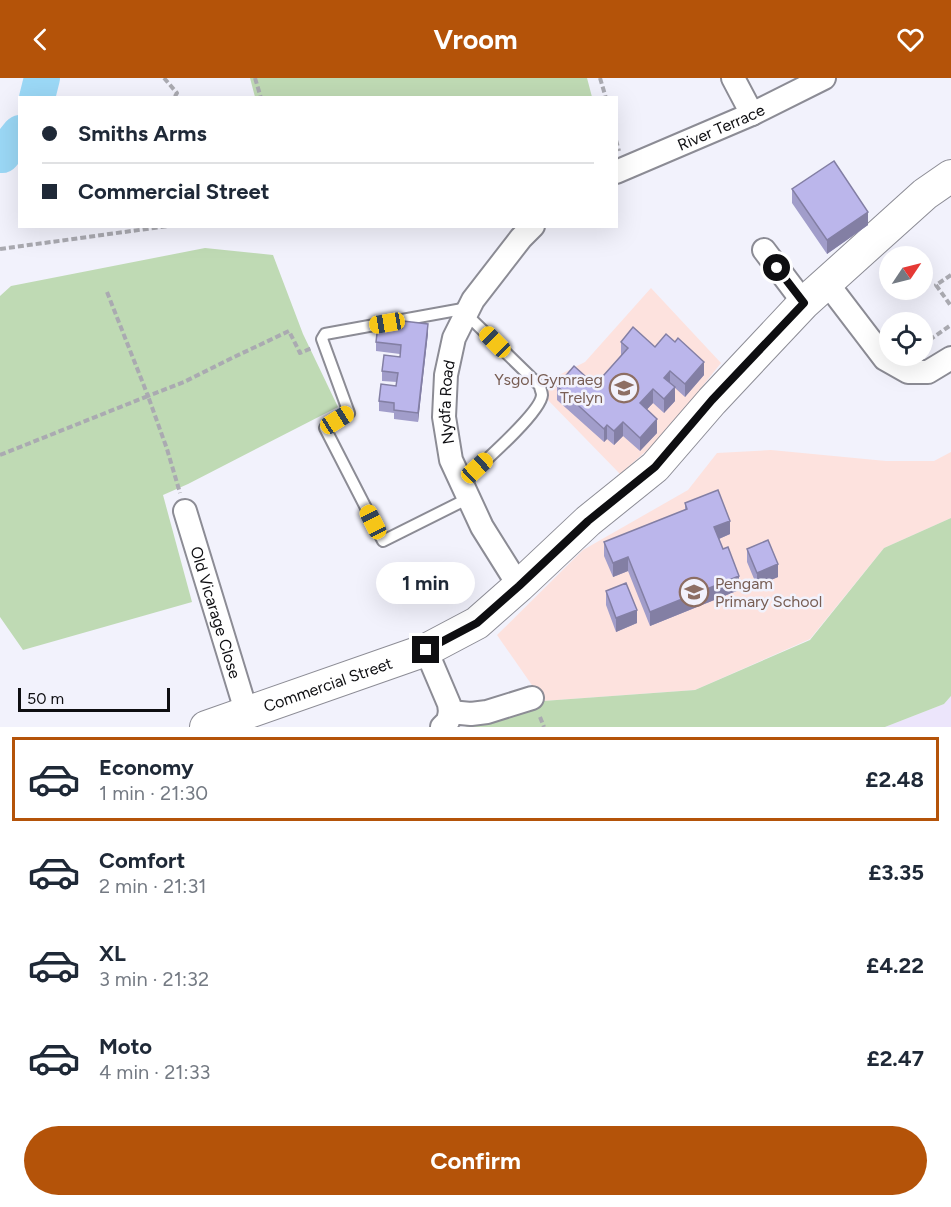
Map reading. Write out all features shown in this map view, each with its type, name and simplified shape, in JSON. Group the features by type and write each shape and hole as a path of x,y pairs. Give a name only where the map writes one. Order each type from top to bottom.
{"main road":[{"name":"Commercial Street","path":"206,727 426,650 477,623 588,521 655,467 712,400 815,293 925,194 951,176"}],"street":[{"path":"733,78 752,114"},
{"name":"River Terrace","path":"618,171 752,114 824,78"},
{"name":"Nydfa Road","path":"519,586 482,527 451,460 444,417 446,375 454,338 472,300 531,228"},
{"path":"764,250 815,293 885,359 908,372 928,372 951,358"},
{"name":"Old Vicarage Close","path":"185,512 247,714"},
{"path":"426,650 449,704 446,719 487,712 532,698"}],"lane":[{"path":"467,311 540,386 542,396 538,406 522,426 465,490 383,541 325,428 348,413 322,339 325,334 467,311"}],"path":[{"path":"164,78 177,93 175,96"},
{"path":"255,78 260,96"},
{"path":"600,78 605,96"},
{"path":"0,249 153,228"},
{"path":"951,275 936,285 951,306"},
{"path":"107,292 167,449 185,512"},
{"path":"933,337 951,325"},
{"path":"0,455 184,382 289,331 300,353 324,345"}],"shaded area":[{"name":"Ysgol Gymraeg Trelyn","path":"651,288 721,363 660,439 620,474 546,398 551,379 585,362"},
{"name":"Pengam Primary School","path":"771,450 886,461 934,461 951,452 951,518 884,548 810,639 695,690 543,701 497,635 583,550 688,490 717,453"},
{"path":"951,696 951,727 885,727 944,704"}],"green space":[{"path":"250,78 587,78 592,96 255,96"},
{"path":"205,248 273,255 303,334 338,407 163,495 192,602 23,650 0,617 0,296 11,286"},
{"path":"951,518 951,696 944,704 885,727 465,727 543,701 695,690 810,640 884,548"}],"building":[{"path":"834,161 868,212 827,240 792,189"},
{"path":"403,321 428,324 418,413 394,410 394,403 379,401 381,384 396,386 398,373 382,371 384,355 400,357 401,345 376,342 378,325 402,328"},
{"path":"633,327 655,347 666,334 675,342 678,338 704,362 685,384 670,371 664,378 675,387 664,399 653,389 640,403 657,419 640,438 623,422 614,431 607,425 604,429 557,386 574,366 595,385 628,348 621,342"},
{"path":"718,490 730,521 714,527 723,549 728,547 739,576 650,612 628,557 613,563 604,542 687,509 685,503"},
{"path":"768,540 778,564 757,573 747,549"},
{"path":"626,583 637,610 616,618 606,591"}],"waterway":[{"path":"38,96 42,78"},
{"path":"0,155 18,135"}],"place":[{"name":"Ysgol Gymraeg Trelyn","path":"624,388"},
{"name":"Pengam Primary School","path":"694,592"}],"route":[{"path":"426,650 477,623 588,521 655,467 712,400 804,303 777,268"}]}
